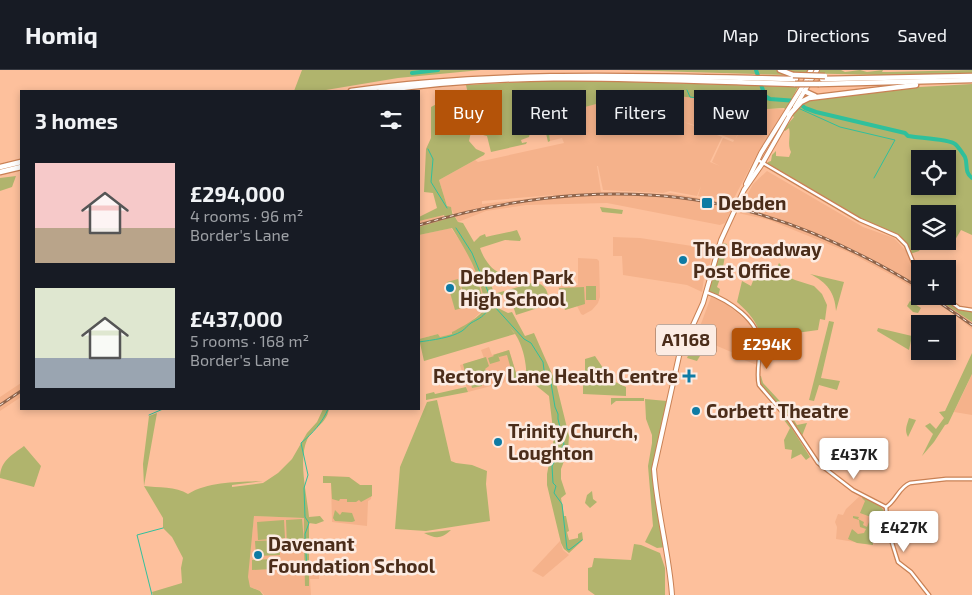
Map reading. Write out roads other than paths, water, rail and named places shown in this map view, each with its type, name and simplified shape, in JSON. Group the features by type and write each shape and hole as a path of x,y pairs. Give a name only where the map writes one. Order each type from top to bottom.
{"highway":[{"path":"780,70 794,79 822,80 972,76"},
{"path":"807,78 812,70"},
{"path":"357,90 402,83 517,73 592,73 763,81 794,79 935,82"},
{"path":"388,90 451,82 519,78 591,77 753,80"},
{"path":"789,115 799,100 809,98 935,82 972,80"},
{"path":"803,89 811,95 821,96"},
{"path":"0,167 20,162"},
{"path":"0,172 20,167"}],"main road":[{"path":"803,89 818,70"},
{"path":"799,100 807,78"},
{"name":"A1168","path":"744,190 795,105"},
{"name":"A1168","path":"672,595 667,547 655,487 654,469 679,356 705,293 721,240 754,168 760,162 789,115"}],"street":[{"path":"760,162 860,220 897,236 906,245 912,260"},
{"path":"705,293 716,296 732,305 751,321 760,340 759,385 790,421 816,461 853,490 886,507"},
{"path":"955,305 959,308 972,310"},
{"path":"886,507 905,485 910,483 946,479 972,479"},
{"path":"886,507 888,530 898,562 910,572 929,595"}],"waterway":[{"path":"412,73 438,70"},
{"path":"756,70 765,96 770,99 797,101 805,108 816,112 905,133 908,136 952,142 958,146 965,157 967,171 972,178"},
{"path":"687,90 690,97 730,104 749,104 770,99"},
{"path":"798,108 840,127 895,140 874,178"},
{"path":"428,149 433,159 431,182 447,208"},
{"path":"456,228 472,253 494,306 524,339 531,343 543,362 544,370 550,377 564,444 552,466 553,483 556,486 554,493 562,504 567,549 569,550 582,540"},
{"path":"420,342 447,337 462,331 480,318 487,311 487,305 492,302"},
{"path":"149,415 161,410"},
{"path":"307,572 305,534 309,523 305,517 304,488 308,475 301,443 317,428 328,410"},
{"path":"152,595 137,535 163,528"}],"railway":[{"path":"420,225 458,214 538,199 619,194 660,196 740,209 787,223 855,252 911,283"},
{"path":"943,305 972,325"},
{"path":"0,405 20,392"}],"place":[{"name":"Debden","path":"707,203"},
{"name":"The Broadway Post Office","path":"683,260"},
{"name":"Debden Park High School","path":"450,288"},
{"name":"Rectory Lane Health Centre","path":"689,376"},
{"name":"Corbett Theatre","path":"696,411"},
{"name":"Trinity Church, Loughton","path":"498,442"},
{"name":"Davenant Foundation School","path":"258,555"}]}
